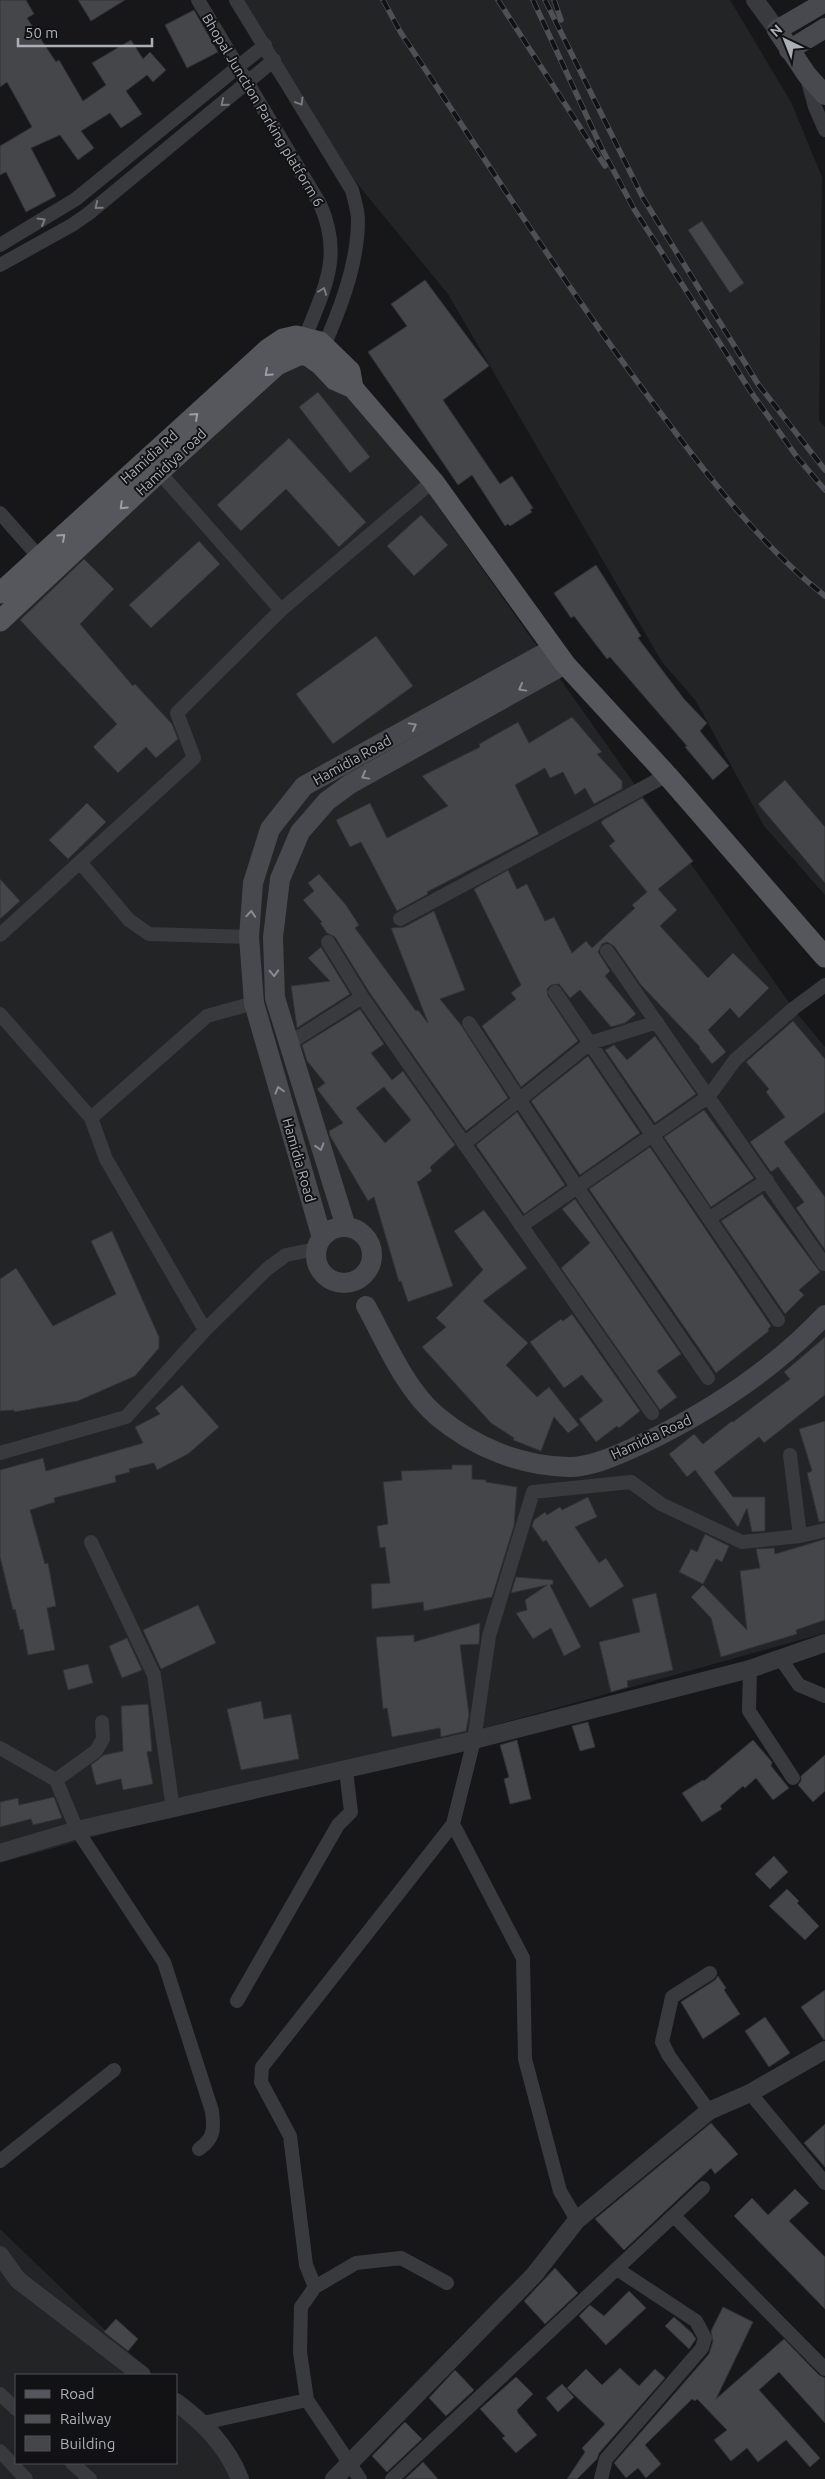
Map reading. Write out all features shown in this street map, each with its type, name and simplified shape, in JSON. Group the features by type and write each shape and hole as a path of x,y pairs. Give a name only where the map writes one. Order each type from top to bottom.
{"main road":[{"path":"825,2 777,30 807,75 825,95"},
{"path":"789,50 825,28"},
{"name":"Hamidia Rd","path":"0,593 268,349 283,339 312,349"},
{"path":"312,349 334,380 352,388 432,481 559,656 667,774 825,957"},
{"name":"Hamidiya road","path":"0,621 55,572 159,472 278,365 312,349"},
{"path":"39,557 55,572"},
{"name":"Hamidia Road","path":"319,1244 254,1002 250,937 253,883 270,829 304,786 559,656"},
{"name":"Hamidia Road","path":"346,1227 275,998 273,937 280,879 300,832 319,811 350,784 559,656"},
{"path":"298,794 319,811"},
{"path":"346,1227 361,1232 371,1246 372,1263 368,1271 366,1306 339,1283 328,1279 322,1274 316,1259 319,1244 329,1231 346,1227"},
{"path":"339,1283 354,1282 368,1271"},
{"name":"Hamidia Road","path":"366,1306 412,1388 436,1416 468,1439 502,1455 538,1464 570,1467 620,1454 686,1422 763,1372 799,1342 825,1315"}],"street":[{"name":"Bhopal Junction Parking platform 6","path":"198,0 246,84 320,204 328,222 332,243 331,261 312,349"},
{"path":"236,0 352,190 358,219 351,270 340,309 312,349"},
{"path":"755,0 777,30"},
{"path":"0,245 76,199 265,45"},
{"path":"0,265 88,214 274,60"},
{"path":"807,75 815,106 825,130"},
{"path":"159,472 281,610"},
{"path":"0,935 194,758 177,713 281,610 432,481"},
{"path":"0,513 39,557"},
{"path":"400,919 667,774"},
{"path":"80,862 129,920 149,934 250,937"},
{"path":"328,942 362,997 652,1413"},
{"path":"607,951 824,1264"},
{"path":"521,1226 709,1096 735,1060 794,1008 825,985"},
{"path":"554,992 778,1320"},
{"path":"288,1044 362,997"},
{"path":"90,1118 207,1016 254,1002"},
{"path":"0,1014 90,1118 106,1159 204,1330"},
{"path":"464,1144 590,1043 657,1022"},
{"path":"469,1023 577,1187 708,1378"},
{"path":"710,1218 767,1180"},
{"path":"0,1453 126,1417 204,1330 267,1269 286,1255 319,1244"},
{"path":"790,1455 800,1536"},
{"path":"315,2287 306,2265 290,2136 261,2082 262,2067 453,1824 474,1740 489,1636 533,1492 631,1482 661,1504 742,1542 800,1536 825,1530"},
{"path":"91,1542 154,1676 173,1809"},
{"path":"0,1853 77,1830 474,1740 750,1669 825,1643"},
{"path":"780,1658 800,1685 825,1696"},
{"path":"750,1669 749,1711 793,1778"},
{"path":"56,1780 96,1751 103,1739 102,1722"},
{"path":"0,1748 56,1780 77,1830 164,1962 212,2111 214,2130 208,2143 199,2148"},
{"path":"238,2001 338,1825 351,1812 346,1770"},
{"path":"453,1824 523,1958 525,2059 560,2191 577,2220"},
{"path":"709,2111 662,2042 672,1997 710,1973"},
{"path":"334,2479 534,2275 577,2220 709,2111 750,2093 825,2050"},
{"path":"0,2161 114,2070"},
{"path":"750,2093 825,2183"},
{"path":"392,2479 703,2188"},
{"path":"674,2216 825,2369"},
{"path":"0,2255 18,2280 141,2374"},
{"path":"360,2479 307,2400 300,2352 300,2307 315,2287 356,2263 401,2258 447,2283"},
{"path":"601,2479 606,2459 702,2348 705,2338 696,2321 617,2269"},
{"path":"0,2394 15,2408"},
{"path":"203,2423 307,2400"},
{"path":"178,2404 203,2423 225,2448 240,2479"},
{"path":"0,2451 26,2479"},
{"path":"73,2464 90,2479"}],"shaded area":[{"path":"233,0 730,0 791,102 822,177 819,420 825,427 825,895 764,826 696,701 662,662 448,294 364,192 265,65"},
{"path":"314,331 795,1011 825,1047 825,1633 0,1863 0,602"},
{"path":"0,2229 151,2374 15,2374 15,2464 178,2464 178,2402 240,2479 0,2479"}],"building":[{"path":"0,0 26,0 34,14 27,18 56,62 59,60 83,101 106,85 92,63 131,40 143,59 150,52 166,70 153,82 147,75 126,91 142,114 121,128 110,113 81,131 94,148 78,160 60,135 31,148 56,196 26,212 6,172 0,175 0,146 32,127 7,82 0,87"},
{"path":"78,0 125,0 91,21"},
{"path":"194,10 218,52 187,68 165,25"},
{"path":"702,221 744,283 730,293 688,230"},
{"path":"425,280 489,366 443,400 500,484 512,476 533,508 530,510 532,512 510,526 508,524 505,526 472,475 458,485 368,352 407,326 391,304"},
{"path":"318,392 370,457 350,473 299,407"},
{"path":"289,438 366,522 339,547 286,489 241,531 217,505"},
{"path":"421,515 448,545 414,576 387,546"},
{"path":"199,541 220,564 151,628 129,605"},
{"path":"84,559 114,589 80,624 133,686 135,684 172,724 178,739 156,758 146,747 118,773 93,747 117,724 20,620"},
{"path":"596,565 641,636 638,638 684,699 707,723 700,731 729,766 713,780 685,747 687,746 610,657 607,659 574,616 571,618 554,593"},
{"path":"376,636 413,686 333,744 296,694"},
{"path":"572,717 602,752 597,754 622,781 622,789 594,804 585,788 575,795 563,772 550,778 545,768 515,785 539,834 427,892 428,894 397,911 361,842 350,847 336,820 370,803 387,838 448,806 422,776 480,747 479,744 518,722 529,743"},
{"path":"785,780 825,827 825,883 758,804"},
{"path":"642,798 693,861 658,889 677,910 660,926 708,978 733,953 769,988 739,1018 730,1008 708,1030 726,1052 712,1064 700,1047 641,985 614,946 607,942 602,944 598,952 610,971 605,976 636,1014 625,1023 611,1027 580,990 570,998 559,984 551,985 547,989 548,996 578,1041 521,1087 482,1026 516,999 511,993 521,985 474,889 508,870 517,889 527,884 545,921 554,917 572,953 586,941 592,948 635,908 632,905 647,892 609,846 615,841 601,823 603,820"},
{"path":"87,803 106,822 68,859 49,840"},
{"path":"319,874 346,905 359,925 355,928 416,1011 418,1010 428,1023 391,928 404,927 434,911 465,990 440,999 461,1025 508,1098 466,1131 369,992 335,937 327,933 320,923 322,922 303,900 314,891 308,883"},
{"path":"0,879 20,901 0,919"},
{"path":"321,947 350,994 297,1028 291,986 330,981 308,958"},
{"path":"360,1009 384,1044 371,1053 392,1080 403,1071 455,1145 430,1167 432,1171 417,1181 453,1286 408,1302 401,1281 399,1282 374,1197 368,1201 330,1136 329,1131 343,1123 317,1089 325,1083 307,1061 302,1045","holes":["384,1087 411,1120 385,1143 356,1108"]},
{"path":"793,1021 825,1059 825,1112 784,1142 825,1197 825,1250 796,1208 804,1202 778,1167 771,1172 750,1142 785,1117 766,1092 769,1089 746,1062"},
{"path":"655,1036 696,1094 655,1123 605,1050 614,1045 627,1060"},
{"path":"588,1056 640,1133 580,1175 531,1101"},
{"path":"704,1110 754,1178 711,1207 664,1137"},
{"path":"517,1112 565,1185 524,1214 476,1145"},
{"path":"650,1147 771,1326 768,1329 769,1331 716,1373 589,1189"},
{"path":"762,1194 820,1272 799,1290 804,1295 785,1314 721,1221"},
{"path":"575,1199 681,1354 657,1371 677,1397 660,1410 561,1268 590,1243 562,1209"},
{"path":"484,1210 527,1268 483,1301 528,1343 506,1365 537,1397 549,1387 579,1425 568,1433 554,1417 541,1451 513,1440 514,1438 491,1423 422,1347 446,1327 436,1318 483,1270 454,1231"},
{"path":"112,1231 159,1337 159,1348 135,1376 78,1401 14,1412 14,1410 0,1411 0,1279 16,1268 53,1326 116,1294 91,1241"},
{"path":"572,1314 640,1411 619,1428 617,1426 596,1442 579,1419 603,1401 582,1375 564,1388 530,1342 561,1319 563,1321"},
{"path":"825,1337 825,1395 764,1443 759,1437 714,1472 733,1497 765,1497 765,1531 752,1532 747,1508 738,1527 695,1470 687,1477 669,1454 694,1434 703,1444 733,1422 790,1379 784,1372"},
{"path":"182,1385 219,1427 188,1454 157,1470 154,1463 129,1469 130,1472 115,1476 116,1482 54,1498 55,1502 30,1510 45,1564 48,1563 56,1606 47,1608 55,1650 28,1655 23,1629 20,1630 15,1609 13,1610 0,1557 0,1470 43,1458 46,1471 143,1443 135,1427 160,1414 155,1408"},
{"path":"825,1421 825,1521 819,1522 807,1473 812,1471 799,1429"},
{"path":"452,1465 472,1465 472,1479 517,1487 514,1526 492,1597 424,1611 423,1602 372,1609 371,1584 390,1583 385,1547 380,1548 377,1526 388,1524 383,1482 402,1480 401,1471 452,1469"},
{"path":"588,1497 597,1517 575,1527 599,1563 606,1558 624,1586 590,1608 546,1540 543,1542 532,1526 534,1520 545,1512 547,1515 560,1507 562,1510"},
{"path":"705,1534 729,1546 722,1562 716,1559 703,1584 679,1572 691,1549 697,1552"},
{"path":"825,1539 825,1620 796,1630 797,1634 721,1657 711,1618 691,1597 703,1585 747,1630 740,1571 760,1568 756,1549 774,1548 775,1554"},
{"path":"516,1577 553,1580 553,1584 550,1585 581,1647 564,1656 551,1628 533,1639 516,1613 527,1610 525,1600 547,1585 511,1593"},
{"path":"656,1593 673,1670 627,1681 628,1687 611,1692 599,1642 640,1632 632,1599"},
{"path":"198,1605 216,1643 161,1669 143,1630"},
{"path":"480,1623 479,1644 460,1645 469,1715 466,1731 441,1737 440,1728 392,1737 387,1708 383,1709 376,1637 414,1635 414,1642"},
{"path":"127,1638 142,1670 122,1678 109,1646"},
{"path":"88,1664 93,1683 68,1690 63,1670"},
{"path":"261,1701 264,1719 291,1714 299,1759 241,1770 227,1709"},
{"path":"148,1704 152,1751 147,1752 153,1784 123,1790 121,1779 96,1785 91,1765 104,1755 123,1751 121,1706"},
{"path":"588,1722 595,1747 580,1751 572,1726"},
{"path":"517,1740 531,1799 510,1804 504,1779 509,1777 500,1745"},
{"path":"753,1740 772,1762 771,1766 789,1788 773,1800 756,1778 745,1788 743,1786 720,1806 722,1809 702,1822 682,1793 704,1781"},
{"path":"825,1755 825,1791 813,1802 798,1785 801,1781 801,1776"},
{"path":"54,1797 62,1818 33,1825 31,1819 0,1827 0,1802 18,1798 19,1805"},
{"path":"774,1856 788,1872 770,1889 755,1874"},
{"path":"787,1889 799,1901 797,1903 819,1926 805,1940 769,1906"},
{"path":"718,1976 726,1988 724,1990 740,2014 703,2039 681,2002 715,1980"},
{"path":"825,1990 825,2039 824,2040 801,2007"},
{"path":"765,2017 790,2053 769,2067 745,2031"},
{"path":"711,2123 738,2154 715,2174 711,2168 624,2250 595,2219"},
{"path":"825,2124 825,2167 804,2143"},
{"path":"795,2189 809,2203 789,2221 825,2257 825,2309 734,2216 752,2198 768,2215"},
{"path":"555,2268 578,2293 545,2324 524,2301"},
{"path":"629,2291 646,2308 606,2345 579,2316 590,2305 604,2316"},
{"path":"723,2307 753,2322 716,2399 784,2339 819,2375 825,2378 825,2423 779,2372 759,2390 820,2458 810,2467 786,2440 758,2462 747,2448 731,2461 714,2440 727,2430 697,2399 695,2401 692,2399 645,2445 661,2464 646,2478 638,2468 626,2478 614,2463 709,2354 713,2341 711,2331"},
{"path":"674,2317 696,2339 689,2349 665,2326"},
{"path":"116,2319 138,2339 128,2351 104,2332"},
{"path":"620,2368 639,2386 655,2369 665,2378 599,2453 597,2459 577,2479 567,2479 585,2452 582,2448 605,2424 567,2388 586,2369 602,2385"},
{"path":"455,2370 474,2390 446,2416 429,2398"},
{"path":"516,2377 533,2394 517,2410 518,2413 537,2435 516,2453 502,2438 505,2436 480,2409"},
{"path":"562,2384 574,2397 558,2412 546,2398"},
{"path":"405,2422 422,2439 387,2472 372,2456"},
{"path":"423,2462 438,2479 405,2479"}],"railway":[{"path":"383,0 401,33 530,229 631,373 702,467 740,513 780,556 825,596"},
{"path":"498,0 605,166"},
{"path":"533,0 601,147 634,209 751,392 797,457 825,490"},
{"path":"545,0 643,198 758,384 825,470"},
{"path":"554,0 561,20"}]}
